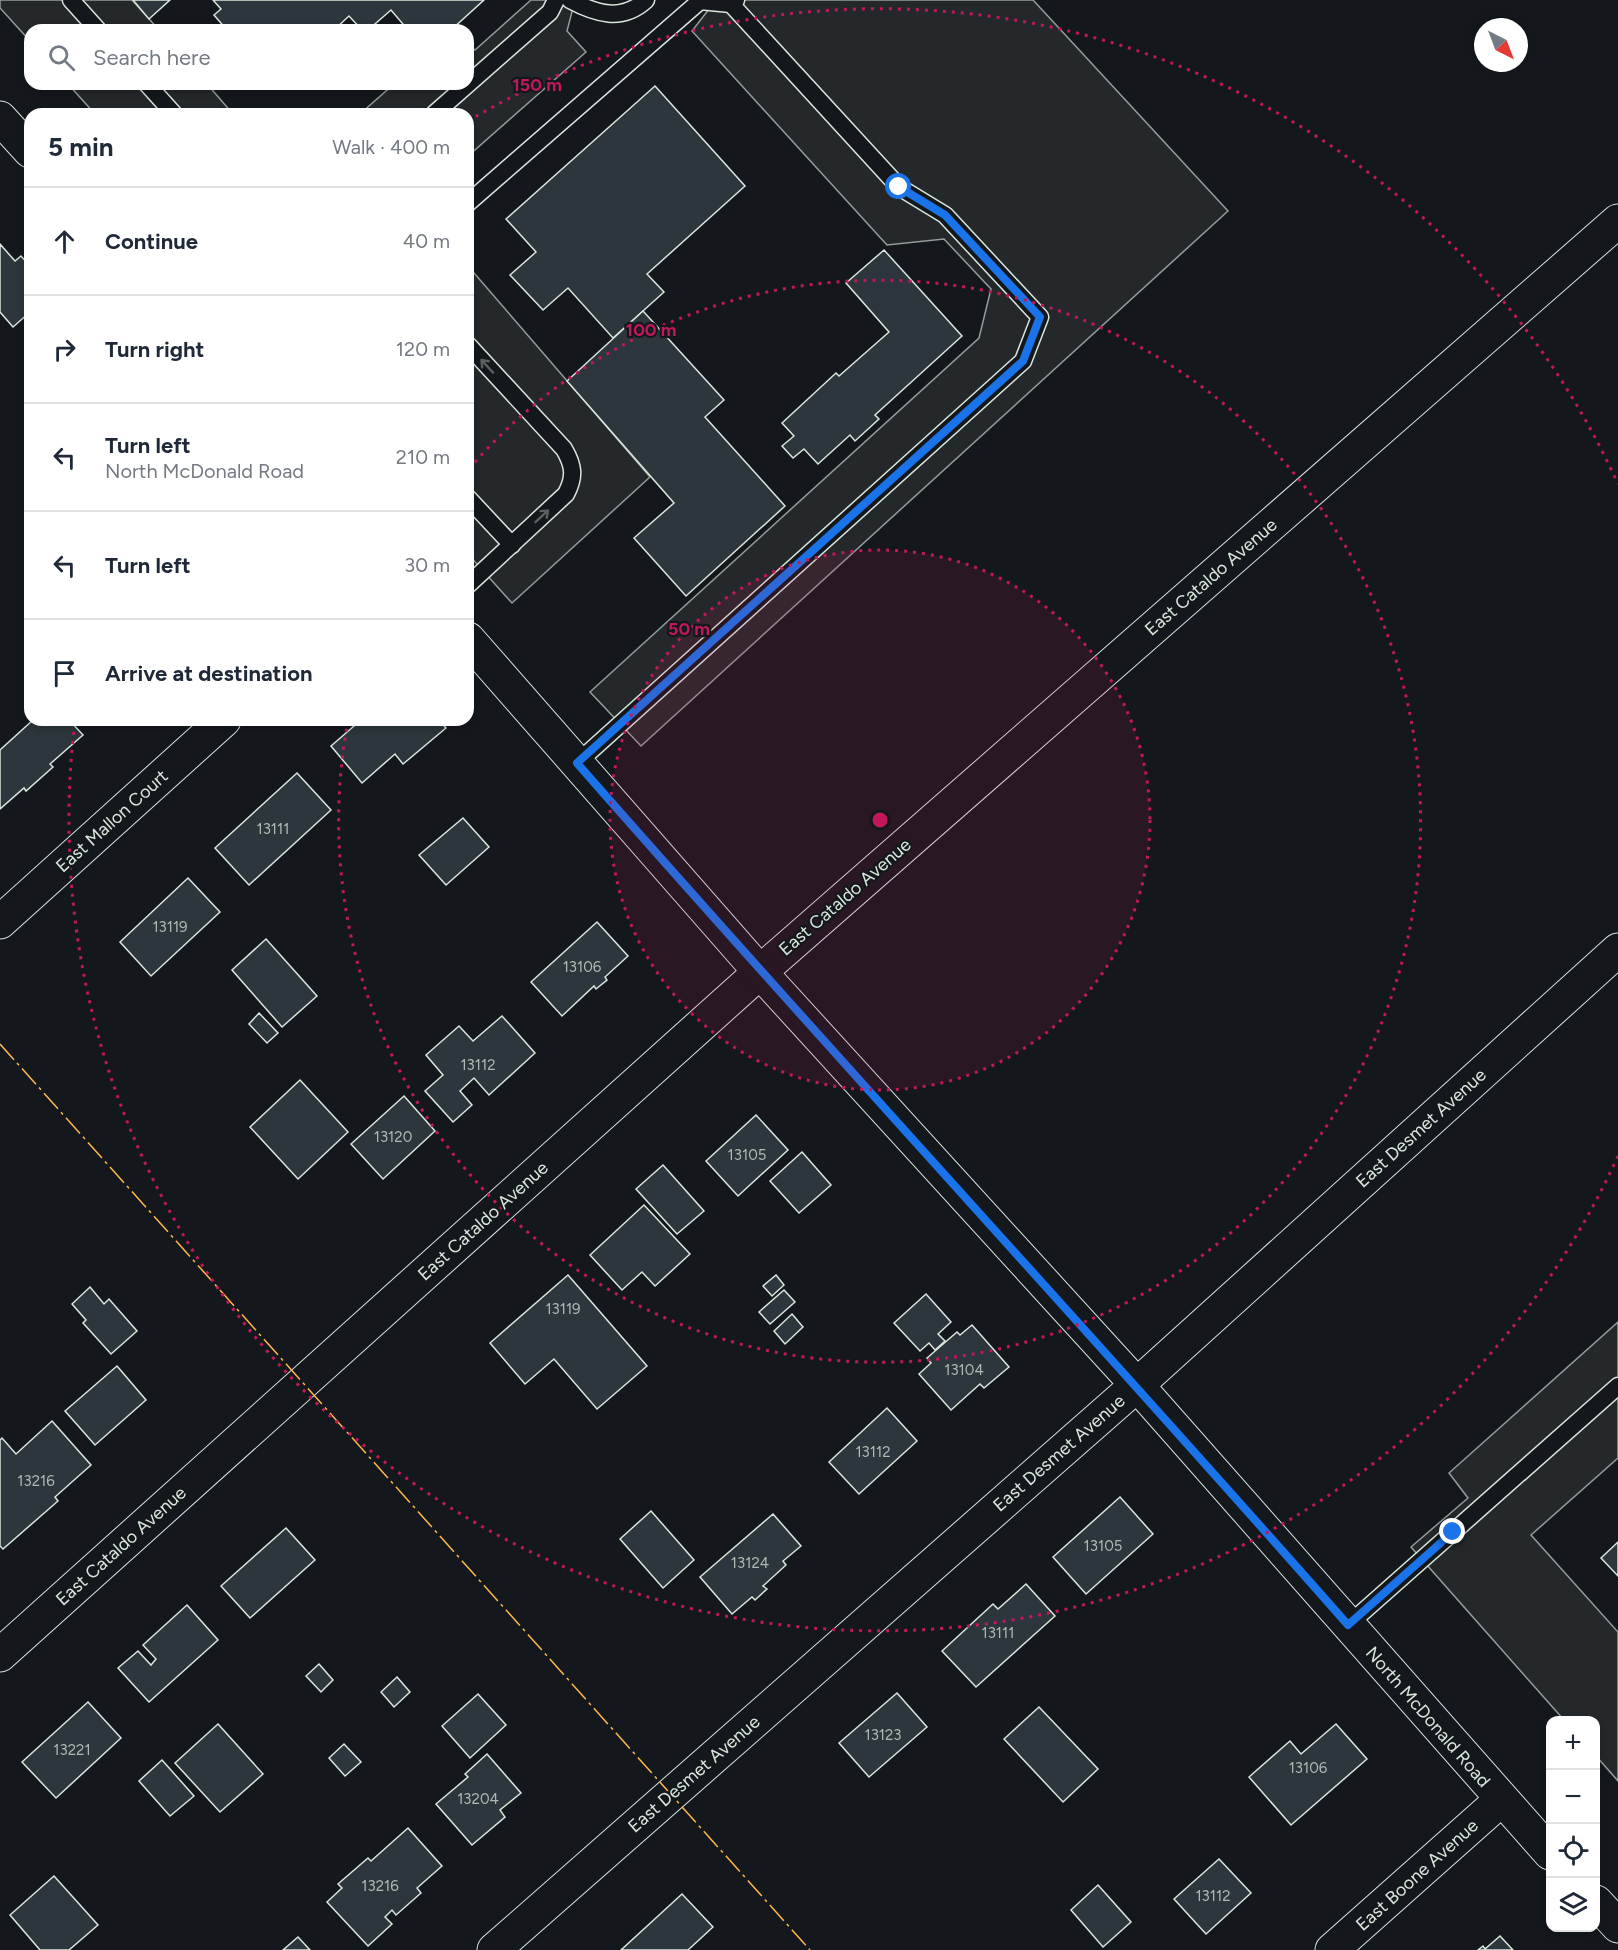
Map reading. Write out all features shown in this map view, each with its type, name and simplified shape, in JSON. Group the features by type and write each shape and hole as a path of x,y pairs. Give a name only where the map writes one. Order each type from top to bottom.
{"street":[{"path":"0,118 24,144"},
{"name":"East Cataldo Avenue","path":"0,1655 760,972 1618,221"},
{"name":"North McDonald Road","path":"474,646 760,972 1137,1385 1501,1800 1546,1848"},
{"name":"East Mallon Court","path":"0,922 217,726"},
{"name":"East Desmet Avenue","path":"494,1950 1137,1385 1618,950"},
{"name":"East Boone Avenue","path":"1332,1950 1501,1800"},
{"path":"1600,1906 1618,1926"}],"lane":[{"path":"71,0 93,24"},
{"path":"474,79 549,12 556,0"},
{"path":"570,0 590,11 614,15 637,9 646,0"},
{"path":"474,198 700,1 734,2 899,187 945,215 1040,317 1023,361 577,763"},
{"path":"152,90 169,108"},
{"path":"442,108 462,90"},
{"path":"474,352 564,449 572,462 574,480 566,494 474,579"},
{"path":"474,504 512,544"},
{"path":"1348,1625 1618,1386"}],"shaded area":[{"path":"0,0 132,0 154,24 24,24 24,34 0,8"},
{"path":"531,0 575,0 567,31 586,52 474,151 474,108 367,108 387,90 474,90 475,50"},
{"path":"716,0 1033,0 1228,211 641,746 590,692 979,338 991,289 944,239 887,245 692,31"},
{"path":"73,90 212,90 228,108 90,108"},
{"path":"474,273 650,477 512,603 474,561"},
{"path":"1618,1322 1618,1458 1531,1535 1618,1632 1618,1781 1600,1761 1600,1716 1560,1716 1411,1547 1468,1498 1449,1473"}],"building":[{"path":"133,0 170,0 149,19"},
{"path":"213,0 484,0 458,24 403,24 391,10 375,24 356,24 349,16 340,24 222,24 214,15 221,9"},
{"path":"655,86 745,186 647,274 664,292 613,338 568,288 543,310 510,275 536,252 506,219"},
{"path":"0,244 15,261 21,256 24,259 24,317 13,327 0,312"},
{"path":"884,250 962,336 875,415 879,419 855,441 850,435 818,464 804,449 793,458 782,446 794,436 782,423 836,373 839,376 889,332 846,283"},
{"path":"643,311 724,400 705,417 785,506 686,596 634,538 674,503 567,381"},
{"path":"26,726 75,726 83,735 50,764 53,767 26,791 24,788 0,809 0,750"},
{"path":"354,726 444,726 446,728 403,764 395,754 362,783 331,746"},
{"path":"297,773 331,810 249,885 215,848"},
{"path":"463,818 489,847 446,885 419,855"},
{"path":"188,878 220,912 151,976 120,942"},
{"path":"597,922 628,956 605,977 607,980 596,989 594,986 562,1016 531,982"},
{"path":"266,939 317,996 282,1027 232,970"},
{"path":"259,1013 278,1033 267,1043 249,1024"},
{"path":"502,1016 535,1053 489,1095 474,1078 460,1091 472,1105 453,1122 425,1091 443,1075 426,1055 459,1026 473,1041"},
{"path":"300,1080 348,1132 298,1179 250,1127"},
{"path":"404,1096 435,1131 383,1179 351,1144"},
{"path":"756,1115 788,1150 738,1196 706,1161"},
{"path":"802,1152 831,1185 799,1213 770,1181"},
{"path":"663,1165 704,1211 677,1234 636,1189"},
{"path":"644,1205 690,1254 655,1286 642,1272 622,1290 590,1255"},
{"path":"568,1275 647,1366 597,1409 554,1359 525,1384 490,1343"},
{"path":"776,1275 784,1285 772,1296 763,1286"},
{"path":"90,1287 104,1304 109,1299 137,1331 111,1354 83,1323 86,1320 72,1304"},
{"path":"784,1290 795,1302 770,1324 759,1312"},
{"path":"926,1294 951,1322 938,1334 945,1341 935,1350 929,1343 920,1351 894,1323"},
{"path":"792,1314 803,1327 785,1344 774,1331"},
{"path":"972,1325 1009,1367 984,1388 980,1384 951,1410 919,1374 931,1363 927,1358 957,1332 960,1335"},
{"path":"117,1366 146,1400 95,1445 65,1411"},
{"path":"887,1408 917,1441 859,1494 829,1462"},
{"path":"52,1421 91,1465 55,1497 58,1501 3,1549 0,1546 0,1440 2,1438 16,1454"},
{"path":"1120,1497 1153,1534 1086,1594 1053,1557"},
{"path":"651,1511 694,1560 663,1588 620,1539"},
{"path":"773,1514 801,1546 783,1561 786,1565 763,1586 767,1589 755,1600 752,1597 732,1614 700,1577"},
{"path":"286,1528 315,1560 250,1618 221,1586"},
{"path":"1618,1542 1618,1576 1601,1558"},
{"path":"1026,1584 1055,1616 976,1687 942,1651 993,1604 998,1609"},
{"path":"187,1605 218,1640 149,1702 118,1668 138,1651 151,1665 156,1659 143,1645"},
{"path":"319,1664 333,1680 321,1692 306,1676"},
{"path":"397,1677 410,1692 394,1707 381,1692"},
{"path":"897,1693 927,1727 869,1777 839,1743"},
{"path":"478,1694 506,1725 470,1758 442,1726"},
{"path":"88,1702 121,1738 56,1798 22,1762"},
{"path":"1039,1707 1098,1769 1063,1802 1004,1739"},
{"path":"218,1724 263,1774 220,1812 175,1763"},
{"path":"1336,1724 1367,1759 1291,1825 1249,1777 1290,1741 1301,1754"},
{"path":"344,1744 361,1762 345,1776 329,1758"},
{"path":"487,1754 521,1793 500,1810 505,1817 472,1845 436,1804 468,1777 465,1774"},
{"path":"162,1760 194,1796 170,1816 139,1781"},
{"path":"408,1828 442,1866 417,1888 421,1893 396,1915 392,1910 385,1917 392,1924 368,1946 327,1902 342,1888 338,1884 368,1858 371,1861"},
{"path":"1219,1859 1251,1893 1206,1934 1174,1899"},
{"path":"54,1876 98,1925 69,1950 40,1950 10,1915"},
{"path":"1098,1885 1131,1922 1103,1947 1071,1910"},
{"path":"682,1894 713,1927 688,1950 621,1950"},
{"path":"1500,1936 1513,1950 1478,1950 1483,1946 1485,1949"},
{"path":"298,1937 310,1950 283,1950"}],"power":[{"path":"0,1044 810,1950"}],"route":[{"path":"899,187 945,215 1040,317 1023,361 577,763 760,972 1137,1385 1348,1625 1453,1532"}]}
